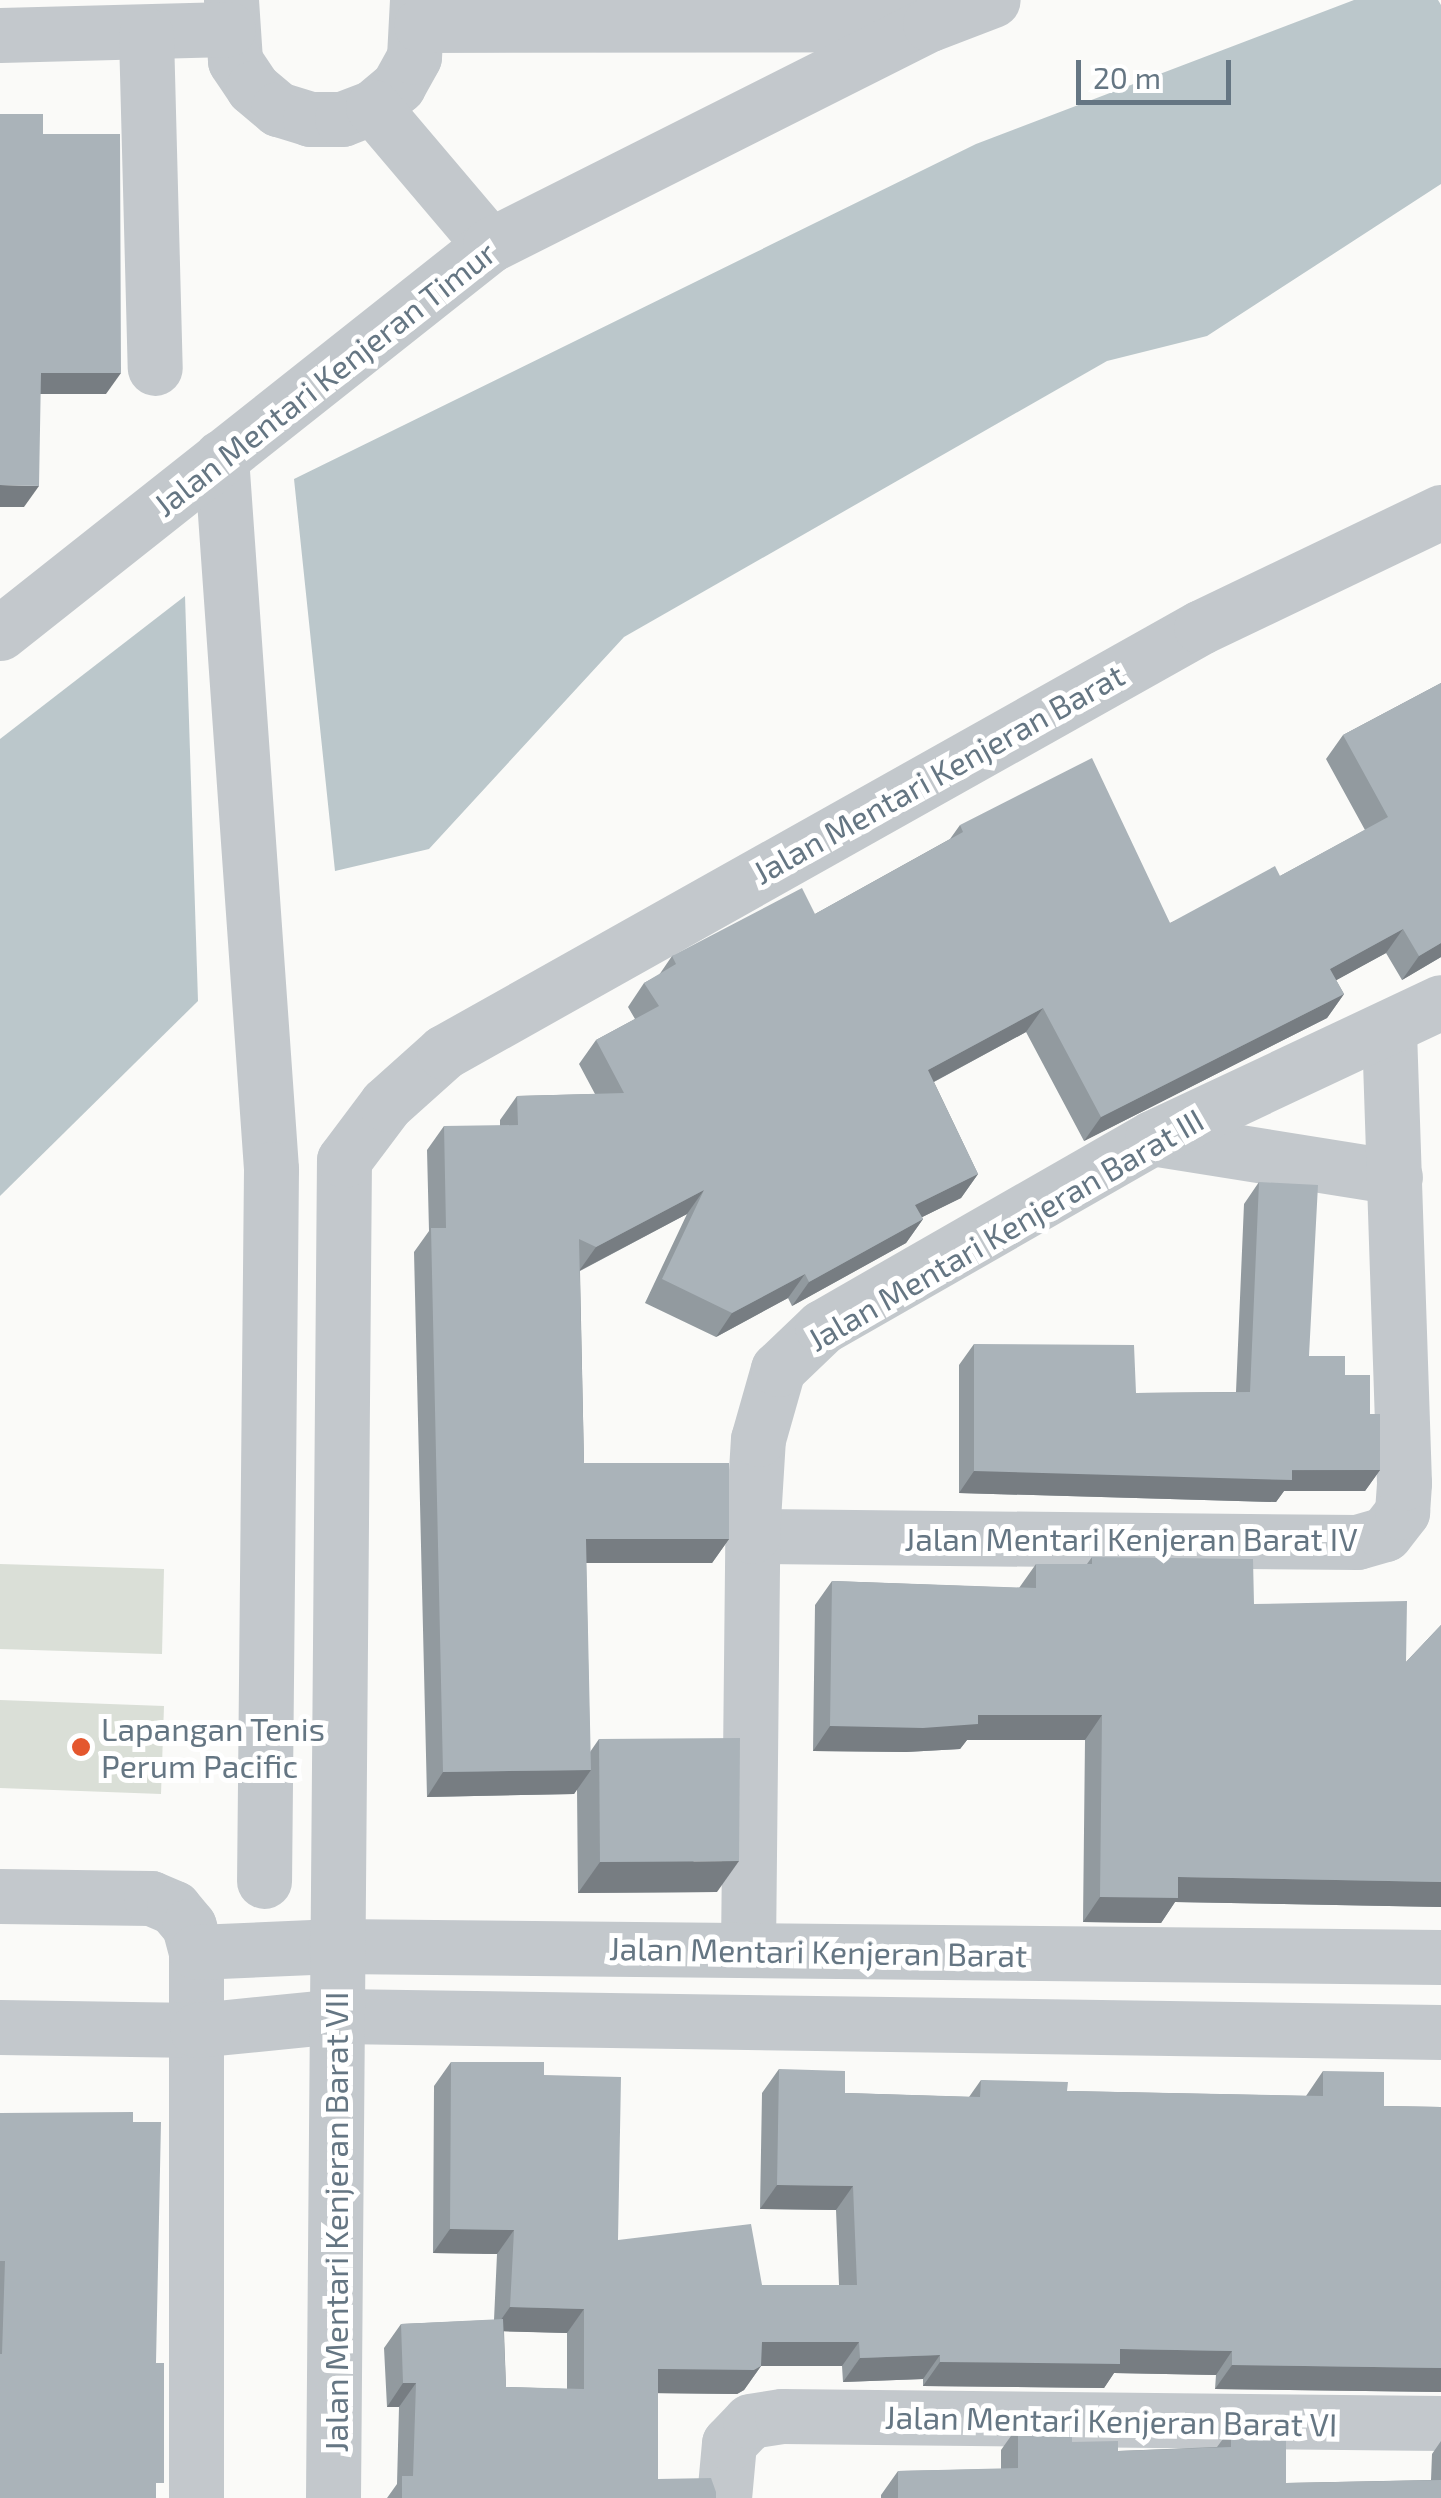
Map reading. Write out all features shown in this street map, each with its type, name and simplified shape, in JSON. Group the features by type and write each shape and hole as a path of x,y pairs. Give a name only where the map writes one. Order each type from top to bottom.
{"street":[{"name":"Jalan Mentari Kenjeran Timur","path":"0,633 490,244 930,24 993,0"},
{"path":"0,35 146,35 230,14 235,61 253,88 278,108 310,119 342,119 373,107 406,72 419,13 930,24"},
{"path":"146,35 155,368"},
{"path":"373,107 490,244"},
{"path":"221,457 271,1169 264,1881"},
{"name":"Jalan Mentari Kenjeran Barat","path":"344,1160 386,1104 444,1052 1201,627 1441,512"},
{"name":"Jalan Mentari Kenjeran Barat III","path":"748,1950 752,1536 758,1440 778,1369 802,1342 1152,1138 1389,1030 1441,1002"},
{"name":"Jalan Mentari Kenjeran Barat IV","path":"752,1536 1357,1542 1386,1534 1402,1512 1404,1483 1389,1030"},
{"path":"1152,1138 1395,1177"},
{"path":"271,1169 344,1160"},
{"name":"Jalan Mentari Kenjeran Barat VII","path":"334,2498 334,1946 344,1160"},
{"path":"265,1558 340,1554"},
{"path":"0,1896 152,1898 189,1926 196,1952 196,2498"},
{"name":"Jalan Mentari Kenjeran Barat","path":"196,1952 334,1946 1441,1957"},
{"path":"0,2027 196,2030 337,2016 1441,2032"},
{"name":"Jalan Mentari Kenjeran Barat VI","path":"724,2498 729,2443 750,2421 782,2416 1441,2423"}],"shaded area":[{"path":"1354,0 1438,0 1441,5 1441,184 1207,336 1107,361 624,637 429,849 335,871 294,479 976,144"},
{"path":"185,596 198,1001 0,1196 0,739"},
{"path":"0,1564 164,1569 162,1654 0,1649"},
{"name":"Lapangan Tenis Perum Pacific","path":"0,1700 164,1706 161,1794 0,1788"}],"building":[{"path":"0,114 43,114 43,134 120,134 121,373 41,373 39,486 0,485"},
{"path":"1441,683 1441,943 1419,956 1403,929 1330,969 1344,994 1101,1117 1043,1008 928,1070 978,1174 915,1205 923,1219 809,1282 805,1274 732,1313 662,1279 704,1190 596,1247 579,1239 584,1463 729,1463 729,1539 586,1539 591,1770 443,1772 431,1228 446,1228 444,1126 518,1125 517,1096 624,1093 596,1040 659,1006 644,983 676,964 672,956 802,888 815,914 963,832 960,825 1092,758 1170,923 1275,866 1280,876 1388,817 1343,735"},
{"path":"1259,1182 1318,1185 1309,1356 1345,1356 1345,1375 1370,1375 1370,1414 1380,1414 1380,1470 1292,1470 1292,1480 974,1471 974,1344 1134,1345 1136,1393 1250,1392"},
{"path":"1092,1557 1253,1559 1254,1604 1407,1601 1406,1662 1441,1625 1441,1882 1178,1877 1178,1898 1100,1897 1102,1715 978,1715 978,1724 923,1728 830,1726 832,1581 1036,1588 1036,1564 1092,1564"},
{"path":"740,1738 739,1861 600,1862 599,1739"},
{"path":"451,2062 544,2062 544,2075 621,2077 618,2240 751,2224 762,2285 857,2285 853,2186 777,2185 779,2069 845,2071 845,2093 980,2097 981,2080 1068,2082 1067,2091 1323,2096 1323,2071 1384,2072 1384,2106 1441,2107 1441,2368 1232,2365 1232,2351 1120,2349 1120,2364 940,2362 940,2355 860,2358 859,2342 762,2342 761,2366 754,2370 658,2369 658,2479 711,2478 716,2498 402,2498 402,2476 413,2476 416,2383 403,2383 401,2324 503,2319 506,2387 584,2389 584,2309 510,2307 514,2230 450,2229"},
{"path":"133,2112 133,2122 161,2122 156,2363 164,2363 164,2483 156,2483 156,2498 0,2498 0,2354 5,2261 0,2261 0,2113"},
{"path":"1018,2426 1072,2426 1072,2442 1118,2441 1118,2451 1231,2447 1231,2428 1286,2428 1286,2483 1441,2480 1441,2498 898,2498 898,2471 1018,2468"}],"place":[{"name":"Lapangan Tenis Perum Pacific","path":"81,1747"}]}
